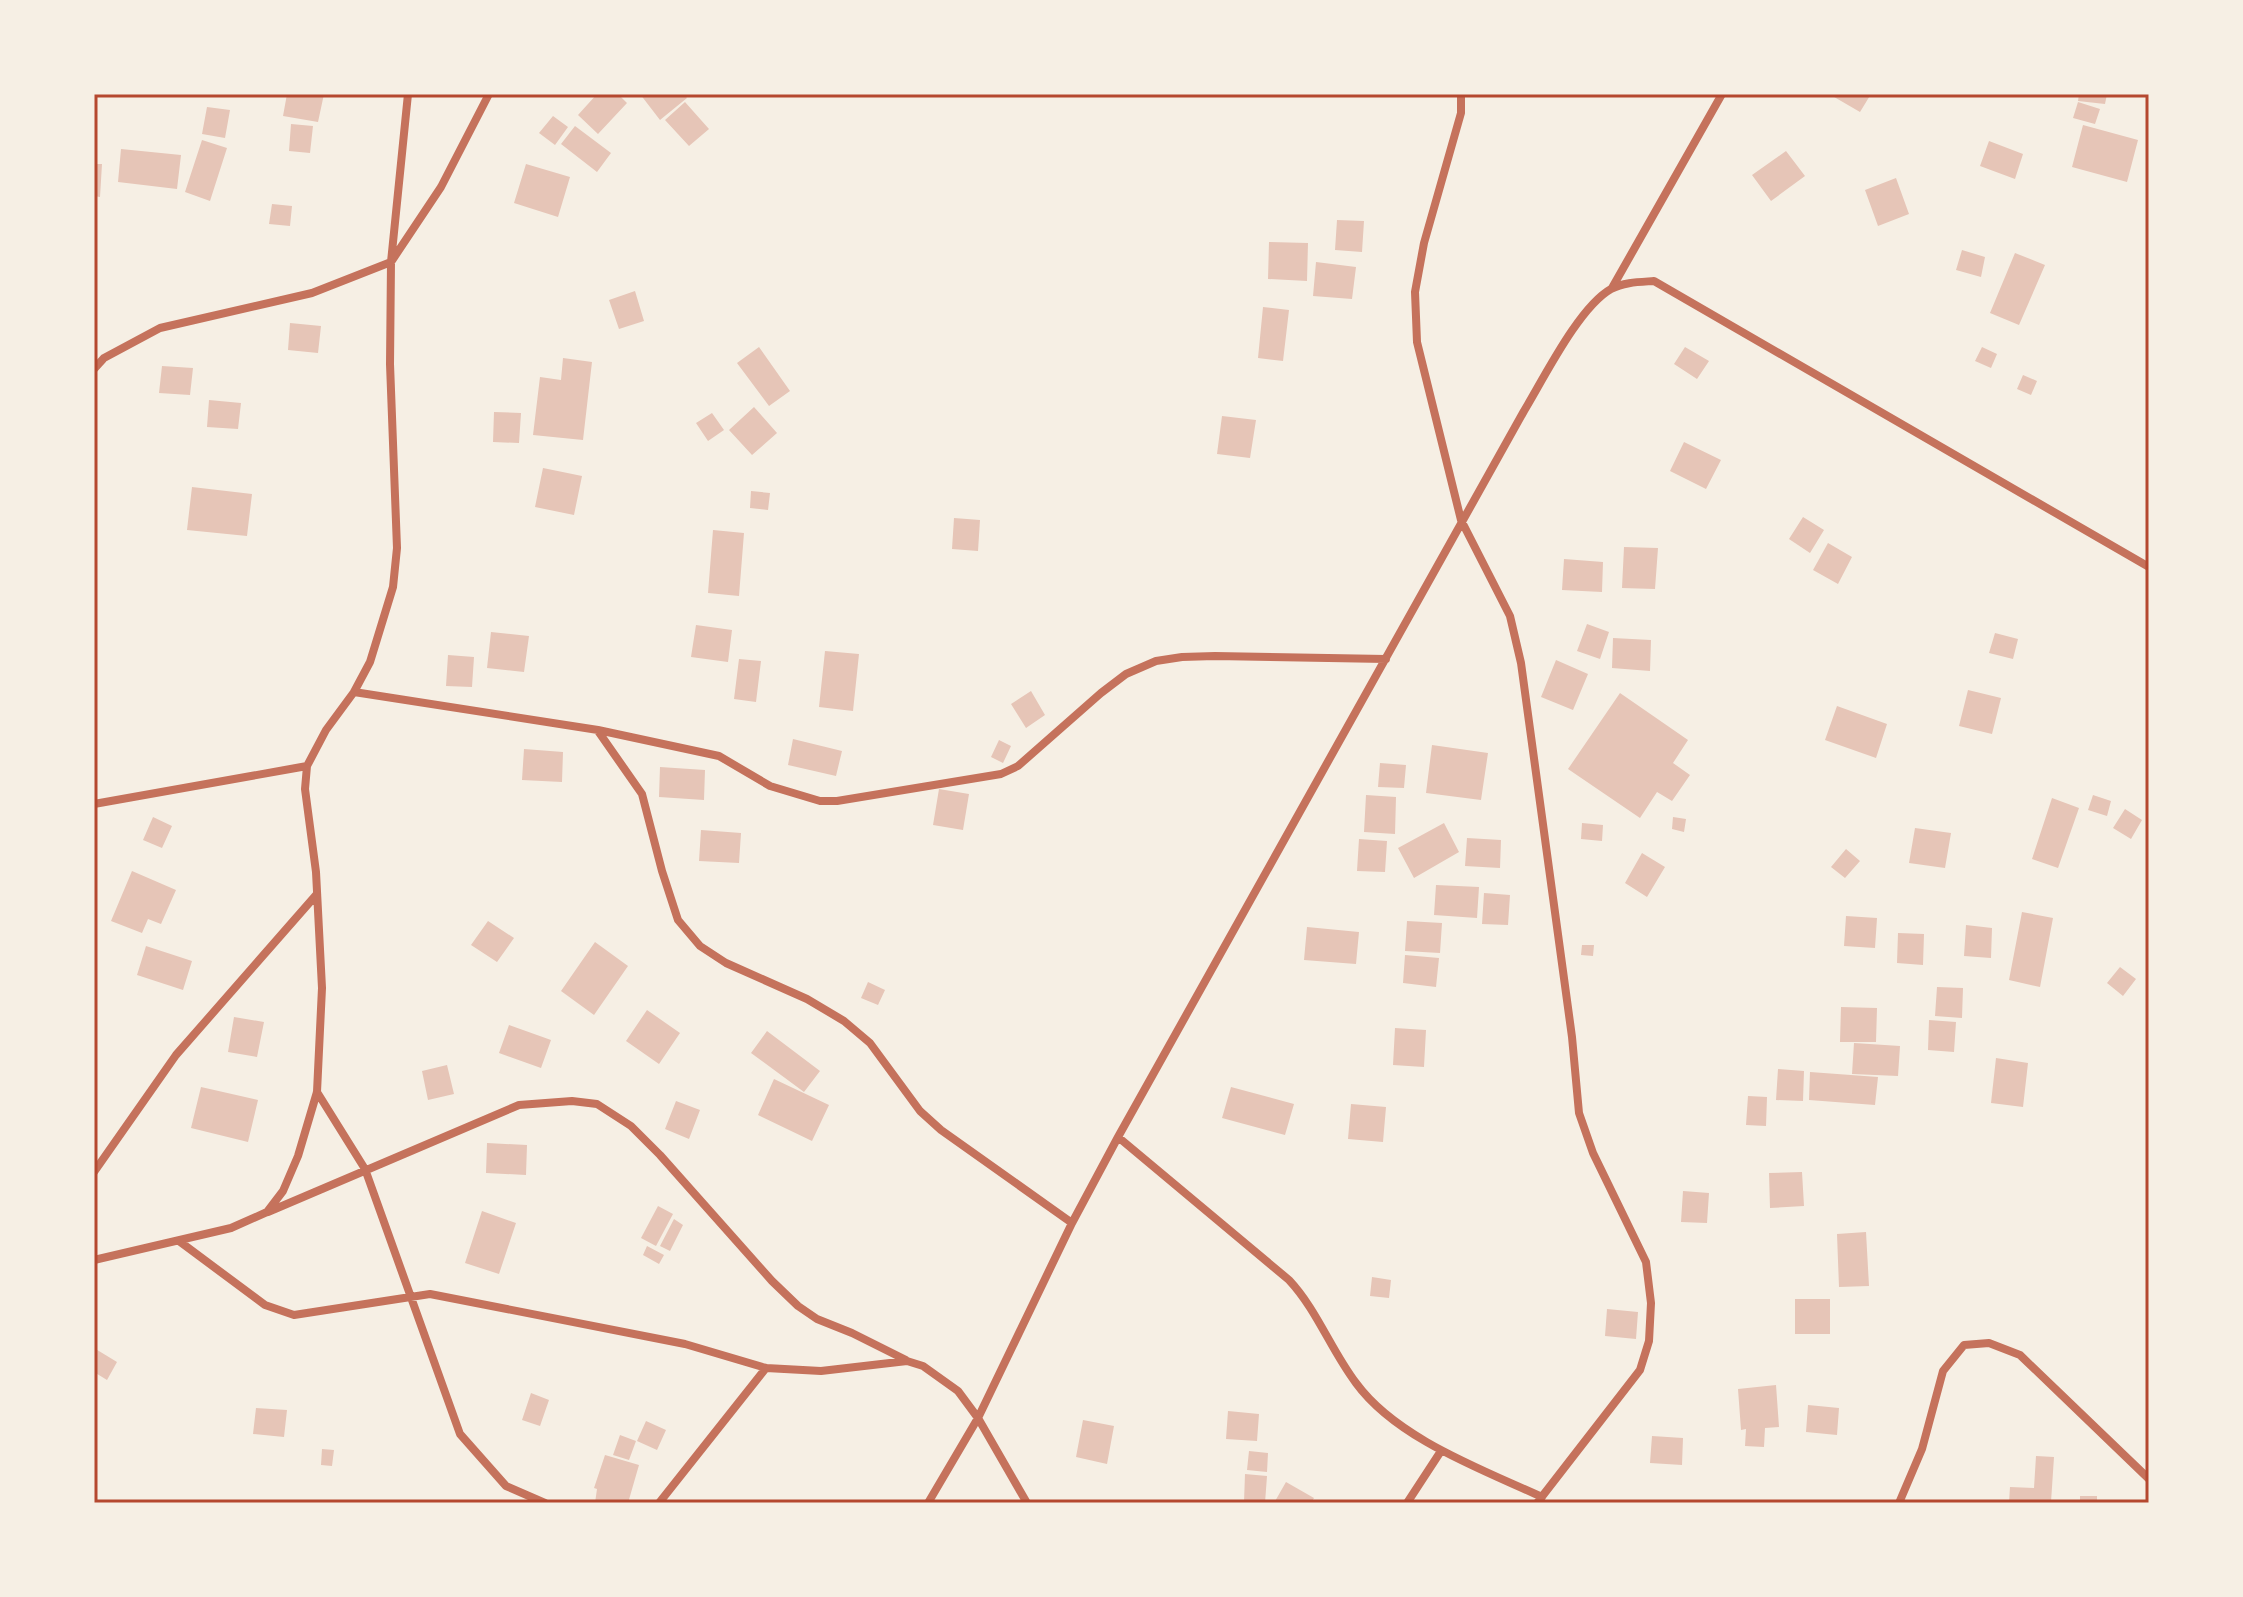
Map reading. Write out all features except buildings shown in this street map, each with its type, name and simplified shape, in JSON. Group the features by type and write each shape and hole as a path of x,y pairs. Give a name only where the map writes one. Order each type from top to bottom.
{"street":[{"path":"267,1212 283,1191 293,1168 317,1092 322,988 317,894 305,789 307,766 326,730 354,692 370,662 393,587 397,548 390,364 391,262 408,94"},
{"path":"94,369 104,358 160,328 312,293 391,262 441,187 489,94"},
{"path":"1118,1137 1303,1294 1354,1381 1372,1403 1441,1451 1539,1500 1640,1370 1649,1341 1651,1303 1646,1262 1593,1153 1579,1113 1572,1037 1521,663 1510,616 1461,520 1417,342 1415,292 1424,243 1461,113 1461,94"},
{"path":"928,1503 978,1418 1072,1223 1118,1137 1461,520 1524,411 1591,305 1612,288 1722,94"},
{"path":"1612,288 1654,281 1676,292 2149,567"},
{"path":"354,692 598,730 719,756 770,786 820,801 837,801 1001,774 1018,766 1126,674 1156,661 1215,656 1386,659"},
{"path":"598,730 642,794 678,920 700,946 726,963 807,999 844,1021 870,1043 920,1111 941,1130 1072,1223"},
{"path":"94,804 307,766"},
{"path":"94,1172 176,1055 317,894"},
{"path":"317,1092 365,1169 460,1434 506,1486 545,1503"},
{"path":"94,1260 231,1228 519,1105 572,1101 597,1104 631,1126 660,1155 798,1306 817,1319 923,1366 958,1391 978,1418 1027,1503"},
{"path":"179,1241 265,1305 294,1315 430,1294 685,1344 766,1368 821,1371 907,1361"},
{"path":"1899,1503 1922,1449 1943,1371 1964,1345 1989,1343 2020,1355 2149,1479"},
{"path":"659,1503 766,1368"},
{"path":"1407,1503 1441,1451"}]}
